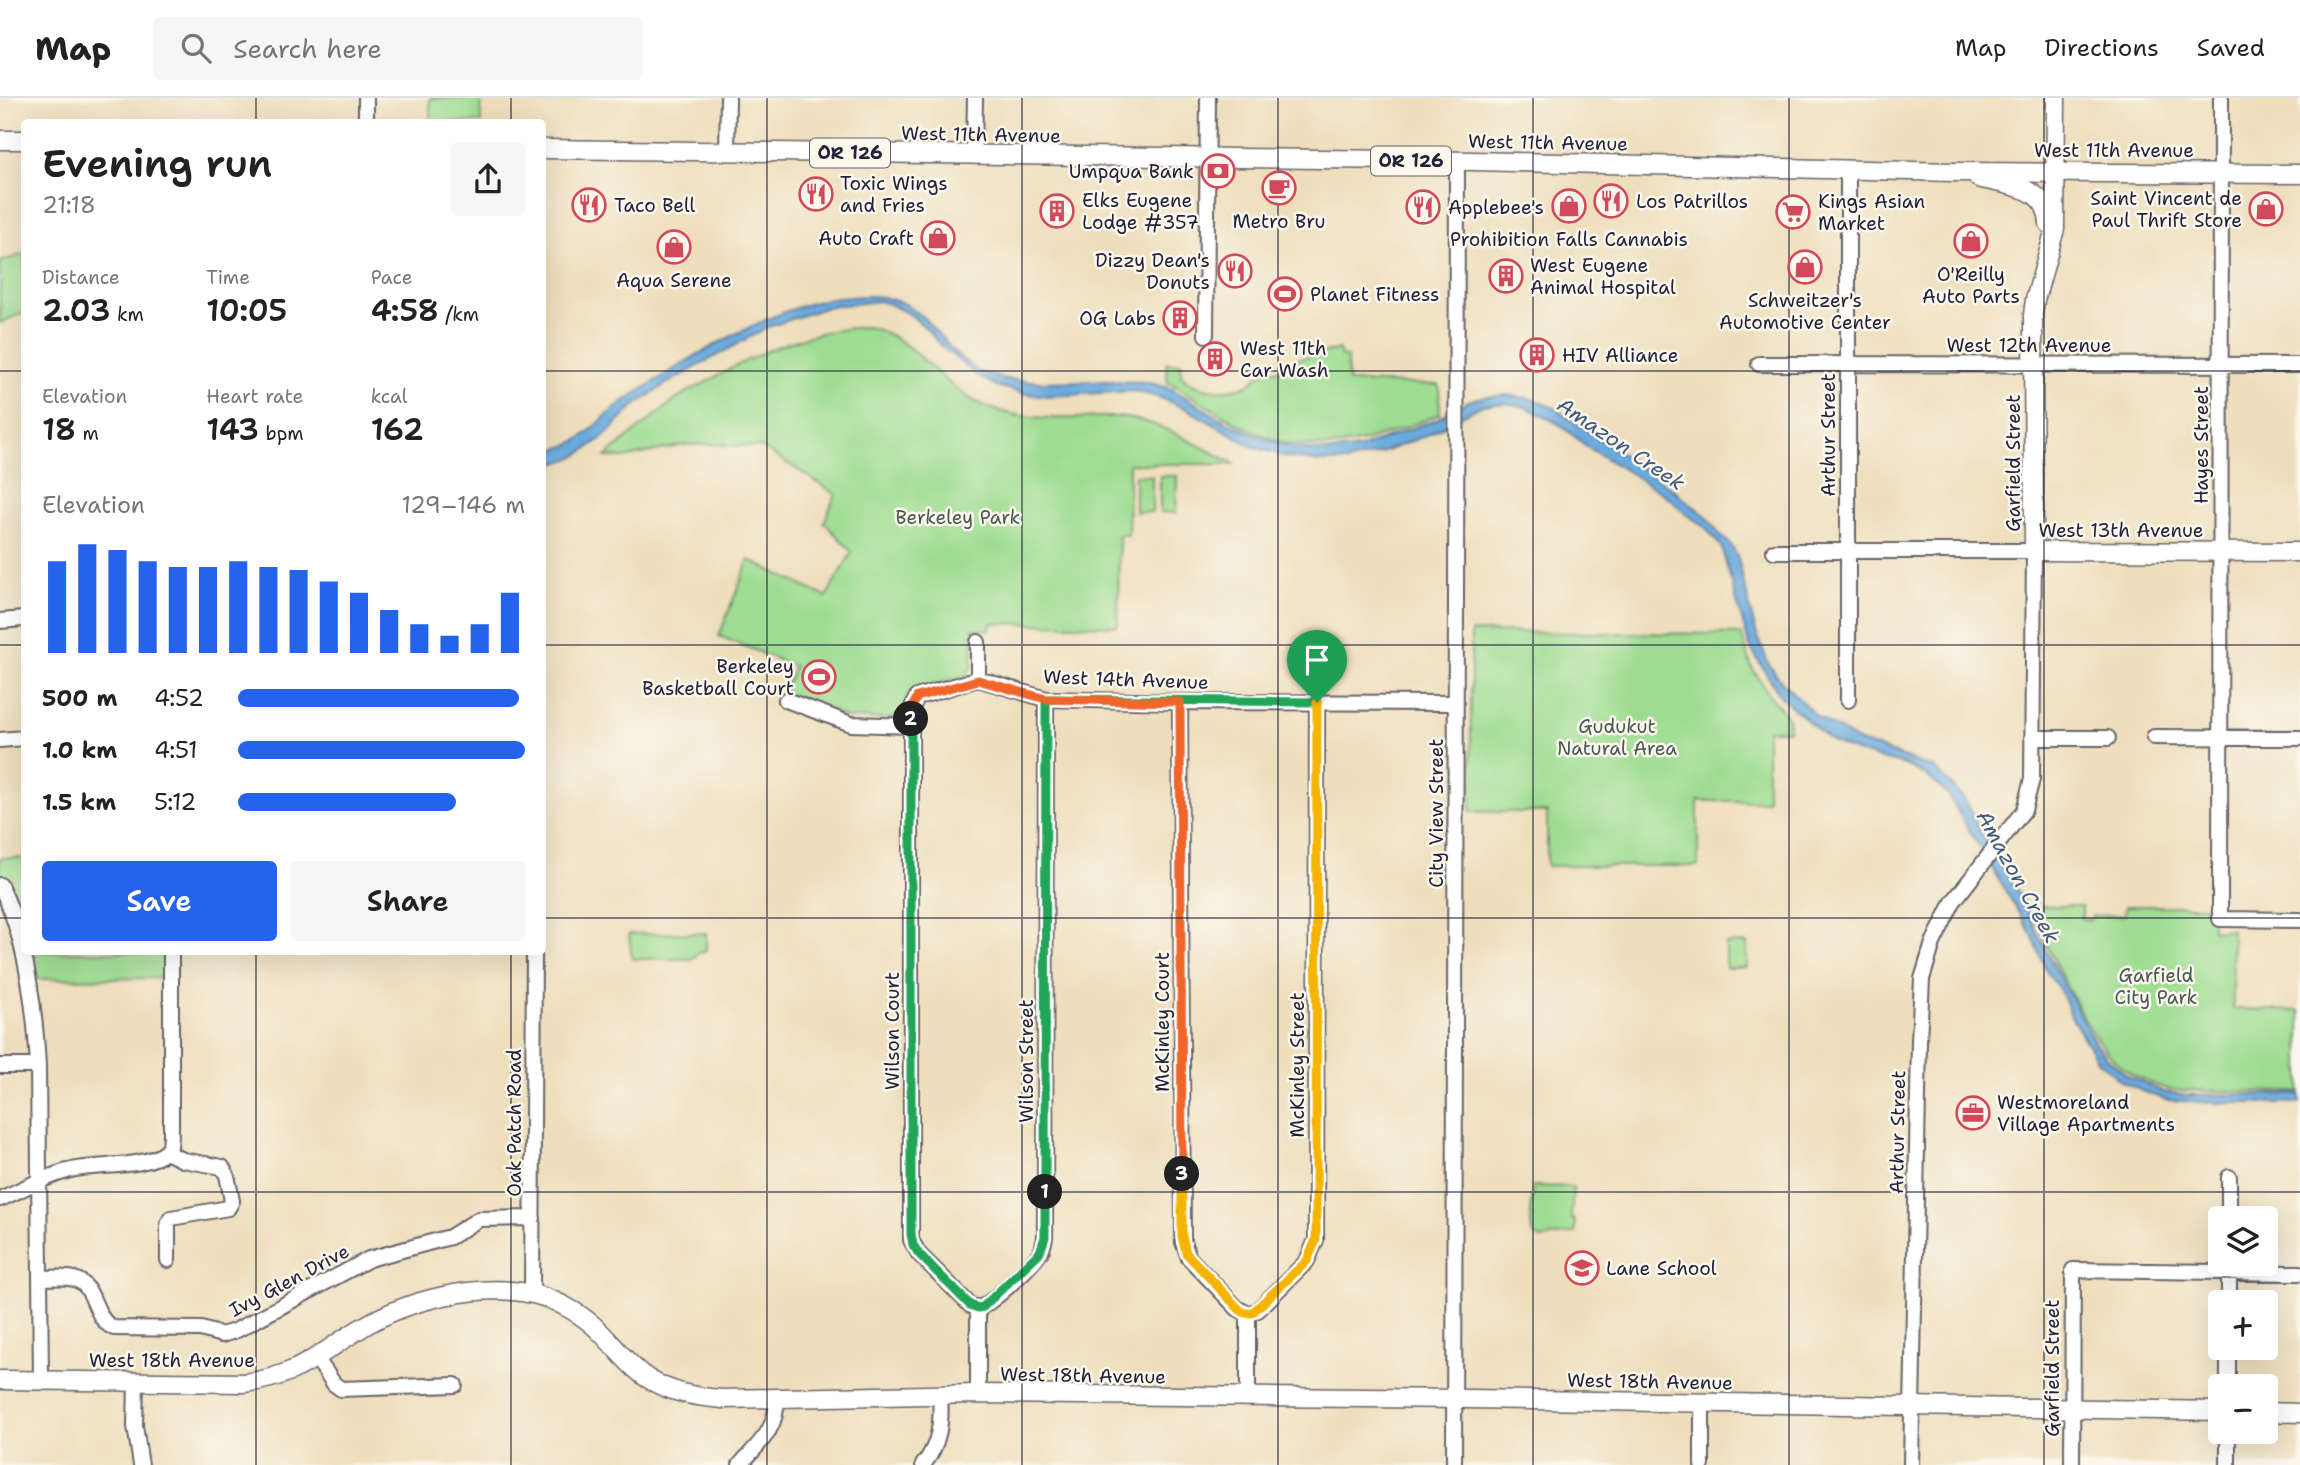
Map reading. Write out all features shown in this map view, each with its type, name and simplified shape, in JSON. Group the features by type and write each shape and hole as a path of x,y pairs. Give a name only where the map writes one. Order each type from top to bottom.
{"main road":[{"name":"Garfield Street","path":"2034,551 2035,300 2055,229 2056,98"},
{"path":"0,140 21,140"},
{"name":"West 11th Avenue","path":"546,149 1457,161 1954,172 2300,174"},
{"path":"1954,172 2027,190 2041,198 2048,211 2050,252"},
{"name":"West 13th Avenue","path":"2034,551 2300,552"},
{"name":"West 18th Avenue","path":"0,1380 261,1381 280,1377 317,1359 373,1321 429,1300 474,1292 500,1291 532,1294 562,1305 593,1325 635,1369 665,1388 704,1398 978,1394 2208,1412"},
{"path":"2278,1412 2300,1413"}],"street":[{"path":"366,98 366,119"},
{"path":"727,152 729,98"},
{"path":"974,155 975,98"},
{"path":"1206,335 1208,98"},
{"name":"Hayes Street","path":"2221,98 2220,919 2300,920"},
{"name":"City View Street","path":"1454,1465 1457,161"},
{"name":"Arthur Street","path":"1848,169 1848,700"},
{"name":"West 12th Avenue","path":"1759,364 2300,365"},
{"name":"West 13th Avenue","path":"1774,551 2034,551"},
{"name":"Garfield Street","path":"2013,827 2024,810 2032,779 2034,551"},
{"path":"0,621 21,619"},
{"path":"786,700 851,724 911,726 912,708 917,697 978,680 978,642"},
{"name":"West 14th Avenue","path":"978,680 1046,699 1455,703"},
{"name":"Wilson Street","path":"978,1308 990,1303 1037,1258 1044,1242 1046,699"},
{"name":"McKinley Court","path":"1180,702 1183,1242 1189,1258 1237,1307 1248,1314"},
{"name":"McKinley Street","path":"1248,1314 1258,1310 1307,1261 1316,1240 1317,702"},
{"name":"Wilson Court","path":"911,726 911,1240 919,1254 970,1305 978,1308"},
{"path":"2154,737 2300,738"},
{"path":"0,740 21,738"},
{"path":"2032,738 2108,738"},
{"name":"Arthur Street","path":"1911,1465 1922,979 1933,943 1953,902 2013,827"},
{"path":"0,885 13,914 21,945"},
{"path":"23,955 36,1026 38,1066 41,1380"},
{"path":"0,1199 69,1171 146,1161 166,1152 171,1135 171,955"},
{"name":"Oak Patch Road","path":"532,1294 534,955"},
{"path":"0,1066 38,1066"},
{"path":"166,1152 183,1160 216,1165 225,1170 232,1201 230,1207 175,1216 169,1220 168,1260"},
{"path":"2229,1177 2229,1206"},
{"name":"Ivy Glen Drive","path":"41,1278 70,1278 80,1282 88,1290 103,1321 114,1328 201,1329 222,1335 237,1330 369,1259 450,1237 479,1219 533,1218"},
{"name":"Garfield Street","path":"2073,1465 2073,1270 2208,1268"},
{"path":"2278,1271 2300,1273"},
{"path":"978,1308 978,1394"},
{"path":"1248,1314 1248,1398"},
{"path":"317,1359 334,1384 341,1388 455,1385"},
{"path":"136,1381 135,1426 141,1465"},
{"path":"923,1465 933,1450 939,1432 940,1395"},
{"path":"740,1465 772,1425 776,1416 777,1399"},
{"path":"1702,1403 1702,1465"},
{"path":"2228,1444 2228,1465"}],"green space":[{"path":"430,98 481,98 481,119 430,119"},
{"path":"21,255 21,313 0,323 0,262"},
{"name":"Berkeley Park","path":"867,327 898,340 962,393 988,408 1029,417 1117,417 1142,421 1169,431 1235,464 1129,464 1128,535 1119,535 1118,626 991,623 990,630 973,629 972,667 965,676 911,691 905,700 902,713 889,719 847,718 787,694 785,688 794,666 719,636 749,560 826,597 852,552 824,522 836,494 761,447 684,445 623,458 605,457 681,396 751,358 807,337"},
{"path":"1339,349 1341,357 1347,357 1348,382 1439,385 1440,414 1366,440 1307,446 1287,443 1259,433 1168,383 1166,363 1181,363 1181,375 1194,385 1222,390 1247,385 1265,370 1282,370 1281,363"},
{"path":"1135,475 1152,476 1152,512 1135,512"},
{"path":"1160,476 1177,476 1176,513 1160,512"},
{"name":"Gudukut Natural Area","path":"1471,632 1741,634 1752,668 1788,718 1789,730 1767,730 1767,801 1698,801 1698,866 1547,866 1547,812 1471,812"},
{"path":"0,858 21,858 21,917 17,904 0,876"},
{"name":"Garfield City Park","path":"2042,906 2082,906 2082,919 2091,920 2092,916 2125,915 2125,906 2212,906 2212,930 2232,930 2233,1009 2300,1011 2300,1092 2171,1090 2127,1071 2109,1055 2073,999 2036,921"},
{"path":"706,933 706,950 703,953 700,951 692,959 632,959 629,934"},
{"path":"1747,943 1747,968 1726,968 1726,944"},
{"path":"30,955 165,955 165,978 32,979"},
{"path":"1533,1186 1573,1187 1571,1219 1575,1220 1575,1233 1541,1239 1532,1234 1530,1211"}],"water":[{"path":"884,297 905,304 924,318 956,354 978,371 1005,379 1042,382 1147,382 1172,389 1224,421 1256,435 1313,451 1360,448 1437,419 1468,401 1483,397 1507,395 1532,399 1554,408 1667,485 1707,517 1731,545 1738,558 1755,629 1768,663 1780,680 1816,716 1858,741 1933,768 1951,784 1968,804 1981,833 2018,892 2095,1043 2108,1059 2128,1076 2163,1092 2188,1095 2300,1094 2300,1103 2167,1100 2121,1081 2098,1061 2072,1018 2062,993 2047,972 2032,935 1948,795 1926,775 1905,765 1856,752 1829,740 1781,697 1750,647 1721,546 1705,527 1667,496 1589,448 1559,424 1526,407 1507,403 1482,405 1427,435 1381,453 1347,462 1321,462 1286,457 1252,446 1187,409 1134,391 1049,396 1026,394 997,386 977,376 940,345 911,315 879,301 827,307 768,327 666,384 633,407 604,437 575,457 546,465 546,450 556,449 578,440 623,402 682,364 756,324 798,307 835,298"}],"place":[{"name":"Umpqua Bank","path":"1218,171"},
{"name":"Metro Bru","path":"1279,188"},
{"name":"Toxic Wings and Fries","path":"816,194"},
{"name":"Los Patrillos","path":"1611,201"},
{"name":"Taco Bell","path":"589,205"},
{"name":"Prohibition Falls Cannabis","path":"1569,206"},
{"name":"Applebee's","path":"1423,207"},
{"name":"Saint Vincent de Paul Thrift Store","path":"2266,209"},
{"name":"Elks Eugene Lodge #357","path":"1057,211"},
{"name":"Kings Asian Market","path":"1793,212"},
{"name":"Auto Craft","path":"938,238"},
{"name":"O'Reilly Auto Parts","path":"1971,241"},
{"name":"Aqua Serene","path":"674,247"},
{"name":"Schweitzer's Automotive Center","path":"1805,267"},
{"name":"Dizzy Dean's Donuts","path":"1235,271"},
{"name":"West Eugene Animal Hospital","path":"1506,276"},
{"name":"Planet Fitness","path":"1285,294"},
{"name":"OG Labs","path":"1180,318"},
{"name":"HIV Alliance","path":"1537,355"},
{"name":"West 11th Car Wash","path":"1215,359"},
{"name":"Berkeley Basketball Court","path":"819,677"},
{"name":"Westmoreland Village Apartments","path":"1973,1113"},
{"name":"Lane School","path":"1582,1268"}],"route":[{"path":"1317,702 1046,699 1044,1242 1037,1258 990,1303 983,1307 973,1307 919,1254 911,1240 913,702 923,694 978,680 1046,699 1180,702 1183,1242 1189,1258 1237,1307 1248,1314 1258,1310 1307,1261 1314,1249 1317,1232 1317,702"}],"water label":[{"name":"Amazon Creek","path":"1621,444"},
{"name":"Amazon Creek","path":"2018,877"}]}
